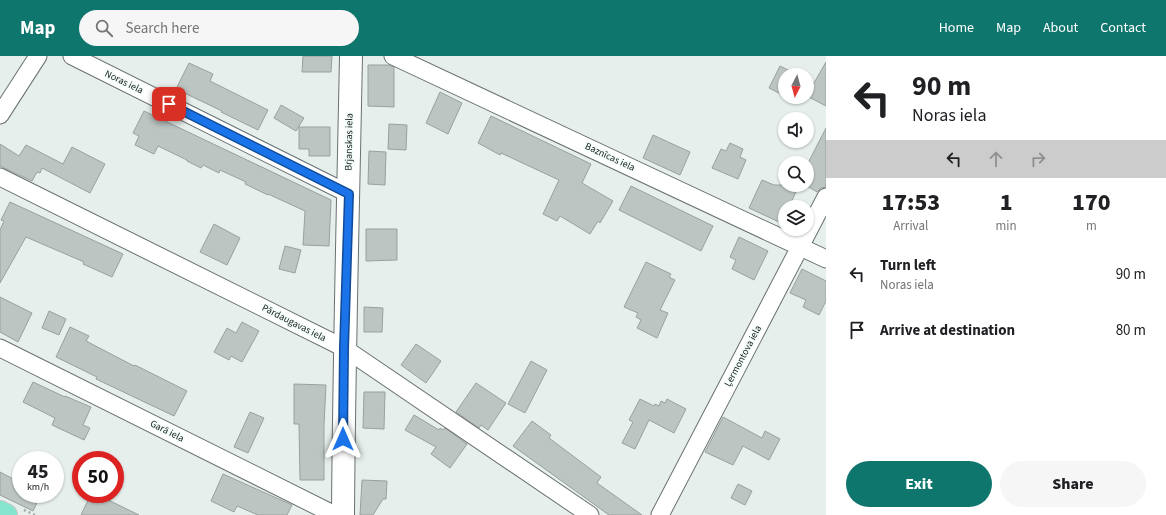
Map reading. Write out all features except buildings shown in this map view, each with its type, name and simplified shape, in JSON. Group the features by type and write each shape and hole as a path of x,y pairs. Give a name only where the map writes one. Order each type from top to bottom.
{"main road":[{"name":"Brjanskas iela","path":"343,515 344,348 349,194 351,56"},
{"path":"0,512 6,515"}],"street":[{"path":"0,115 38,56"},
{"name":"Noras iela","path":"72,56 349,194"},
{"name":"Baznīcas iela","path":"393,56 826,259"},
{"name":"Pārdaugavas iela","path":"0,176 344,348 590,515"},
{"name":"Ļermontova iela","path":"660,515 826,197"},
{"name":"Garā iela","path":"0,348 335,515"}],"route":[{"path":"169,104 349,194 344,348 343,439"}]}
